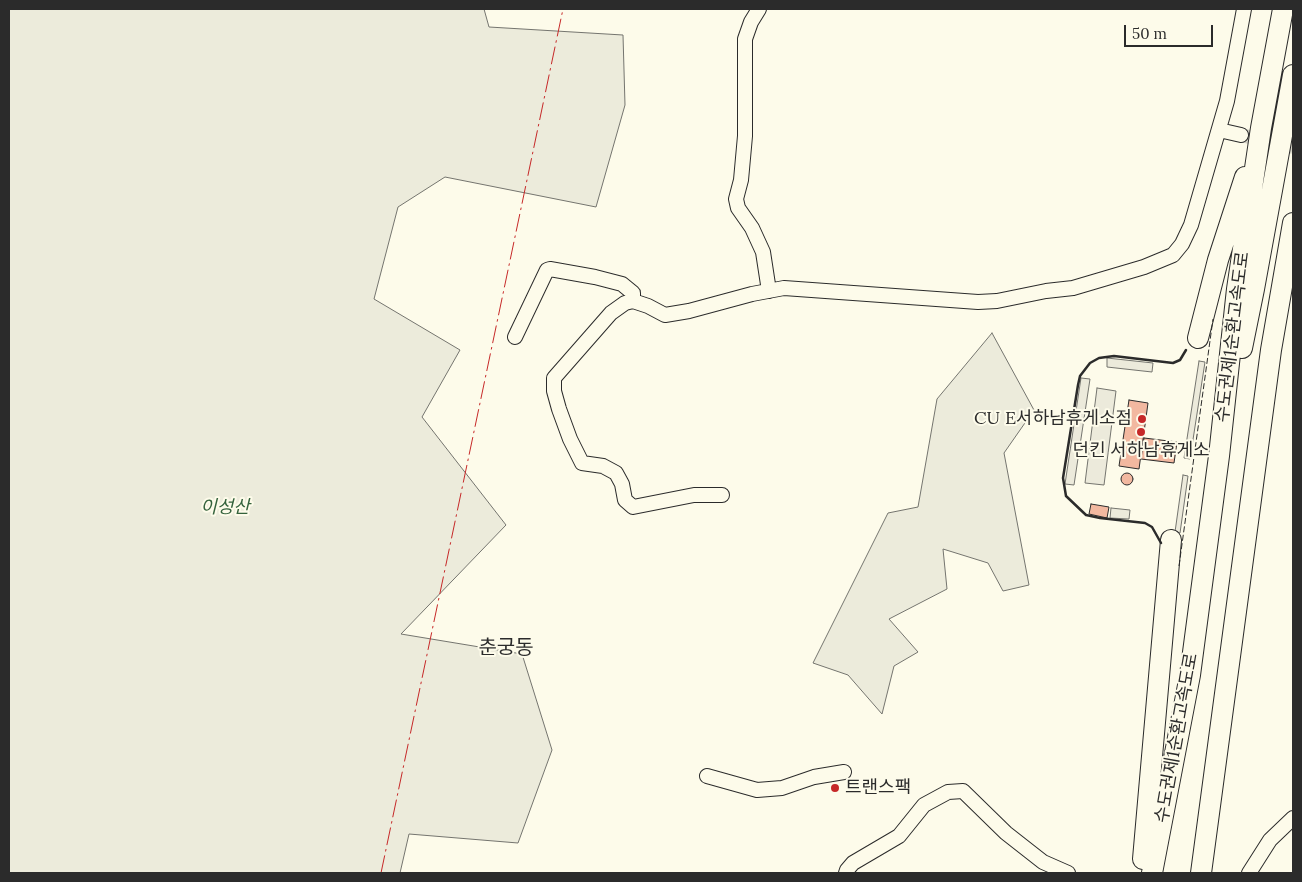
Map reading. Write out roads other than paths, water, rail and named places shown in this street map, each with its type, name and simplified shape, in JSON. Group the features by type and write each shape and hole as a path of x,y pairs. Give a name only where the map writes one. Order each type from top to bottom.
{"highway":[{"name":"수도권제1순환고속도로","path":"1147,872 1190,675 1219,456 1237,290 1283,9"},
{"path":"1219,456 1254,289 1293,75"},
{"path":"1198,338 1231,217 1262,128"},
{"path":"1201,873 1271,350 1293,223"},
{"path":"1147,872 1171,540"}],"street":[{"path":"759,9 751,22 745,39 745,136 741,180 736,199 738,208 752,228 763,252 769,291"},
{"path":"722,495 694,495 633,507 625,500 622,484 616,473 603,466 582,463 570,439 554,391 554,378 611,314 625,303 633,301 665,315 784,288 978,302 997,301 1046,291 1073,288 1144,267 1173,255 1182,244 1191,225 1219,130 1227,102 1244,9"},
{"path":"1219,130 1241,135"},
{"path":"515,337 547,270 595,277 622,284 633,293 633,301"},
{"path":"708,776 757,790 782,788 814,777 844,772"},
{"path":"846,873 846,870 852,863 899,836 924,805 948,792 963,791 1006,833 1042,862 1068,873"},
{"path":"1249,873 1270,840 1293,818"}],"tunnel":[{"path":"1241,135 1293,147"}],"place":[{"name":"CU E서하남휴게소점","path":"1142,419"},
{"name":"던킨 서하남휴게소","path":"1141,432"},
{"name":"트랜스팩","path":"835,788"}],"district":[{"name":"춘궁동","path":"506,648"}],"park label":[{"name":"이성산","path":"225,508"}]}
